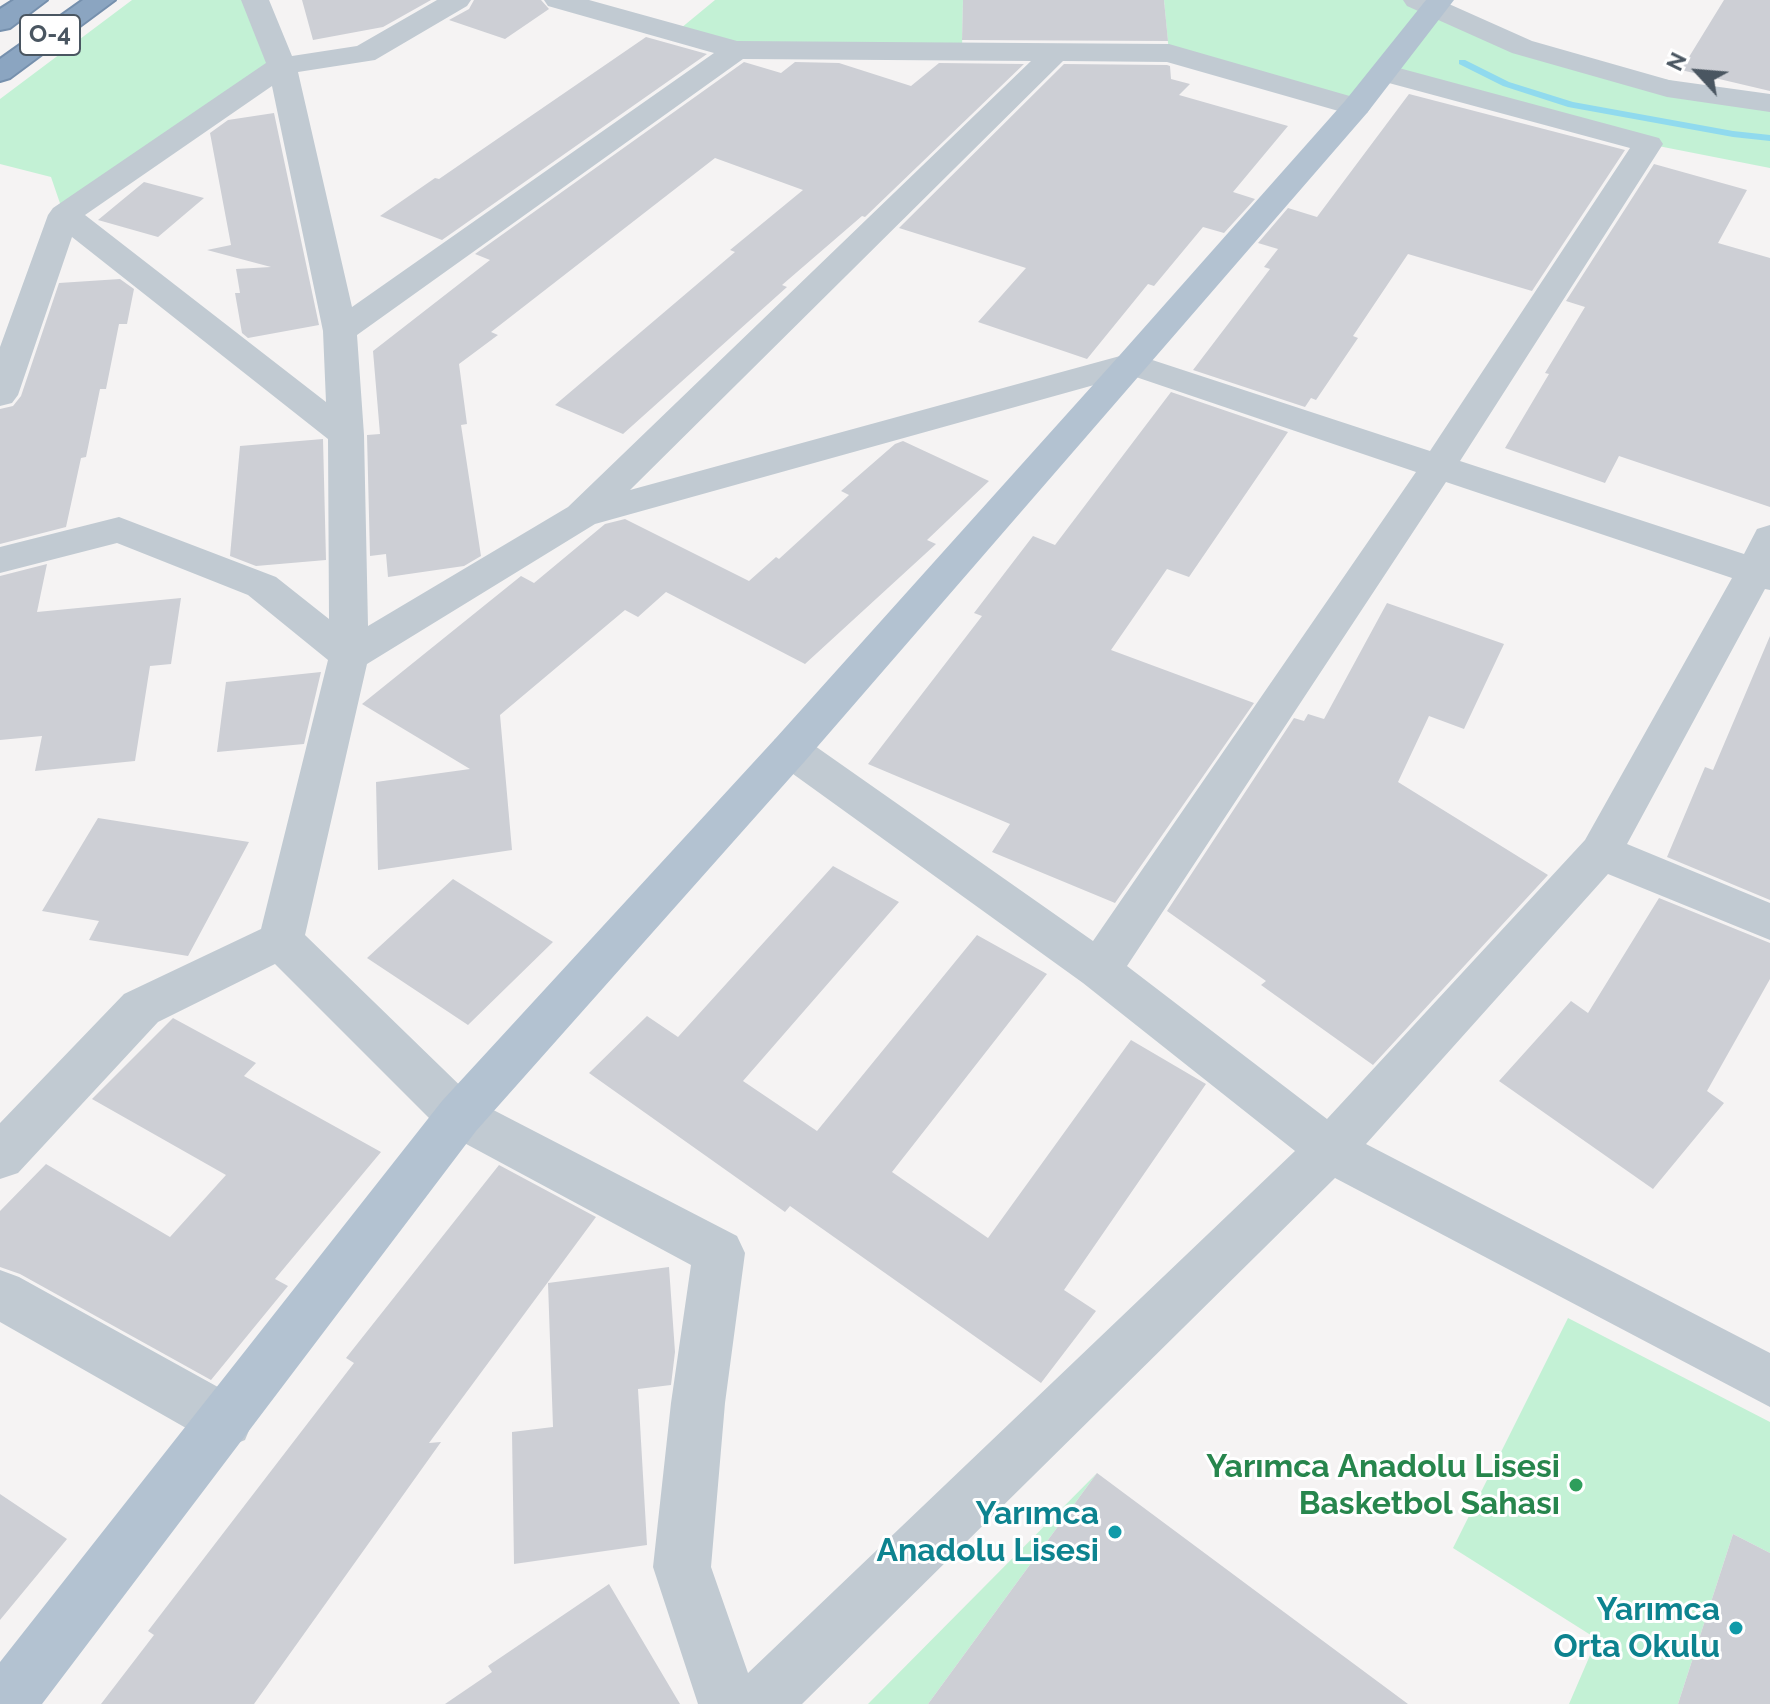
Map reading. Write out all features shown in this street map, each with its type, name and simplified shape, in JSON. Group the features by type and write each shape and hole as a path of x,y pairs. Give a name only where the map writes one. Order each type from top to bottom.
{"highway":[{"name":"O-4","path":"0,22 33,0"},
{"name":"O-4","path":"0,72 101,0"}],"main road":[{"path":"5,1704 459,1116 790,750 1356,107 1384,73 1430,3"}],"street":[{"path":"255,0 282,66 340,331 346,435 349,656 281,940"},
{"path":"0,395 64,215 282,66 365,54 457,0"},
{"path":"558,0 736,50 1169,53 1356,107"},
{"path":"1430,3 1522,47 1551,56 1667,88 1770,103"},
{"path":"340,331 736,50"},
{"path":"349,656 581,516 1057,51"},
{"path":"1099,970 1437,468 1648,144 1384,73"},
{"path":"64,215 346,435"},
{"path":"581,516 1131,364 1437,468 1765,562 1601,852 1330,1150 759,1704"},
{"path":"0,560 119,530 262,586 349,656"},
{"path":"790,750 1099,970 1330,1150 1770,1381"},
{"path":"1601,852 1770,922"},
{"path":"281,940 459,1116 719,1253 698,1403 682,1567 728,1704"},
{"path":"0,1157 141,1008 281,940"},
{"path":"0,1294 226,1421"}],"green space":[{"path":"132,0 255,0 282,66 64,215 51,177 0,164 0,99"},
{"path":"715,0 963,0 962,49 736,50 675,33"},
{"path":"1164,0 1417,0 1522,47 1770,103 1770,168 1648,144 1384,73 1356,107 1169,53"},
{"path":"1568,1318 1770,1422 1770,1553 1733,1534 1678,1704 1569,1704 1597,1639 1453,1548"},
{"path":"1097,1473 928,1704 868,1704"}],"building":[{"path":"302,0 431,0 383,27 313,40"},
{"path":"474,0 541,0 549,9 505,39 449,20 469,9"},
{"path":"963,0 1164,0 1168,41 962,40"},
{"path":"1724,0 1770,0 1770,91 1681,70"},
{"path":"646,37 707,54 442,240 380,216 435,178 439,179"},
{"path":"744,62 781,73 795,62 839,63 911,86 939,63 1024,64 865,217 862,216 782,285 787,287 623,434 555,405 735,252 730,250 803,190 715,158 491,332 498,335 459,364 467,424 461,425 481,556 464,566 388,577 386,554 370,556 367,435 380,434 373,351 490,260 475,254"},
{"path":"1064,64 1167,65 1170,66 1171,79 1190,84 1179,95 1288,126 1233,192 1255,199 1224,233 1203,227 1154,286 1148,284 1087,359 978,322 1026,268 899,228"},
{"path":"1409,94 1625,150 1532,291 1408,254 1353,336 1358,338 1316,400 1311,398 1305,407 1193,370 1270,269 1264,267 1278,249 1258,243 1288,208 1317,217"},
{"path":"274,113 319,325 248,338 242,333 235,293 240,293 236,269 271,267 207,250 231,245 210,133 228,120"},
{"path":"1654,164 1747,190 1718,243 1770,258 1770,507 1619,456 1605,483 1505,448 1585,307 1566,301"},
{"path":"144,182 204,198 158,237 98,220"},
{"path":"120,279 134,289 127,324 119,324 106,389 100,389 86,457 81,458 66,527 0,544 0,409 13,406 21,396 59,283"},
{"path":"1171,392 1288,432 1189,577 1167,569 1111,650 1254,703 1115,903 992,852 1010,824 868,764 982,616 974,613 1033,536 1055,545"},
{"path":"323,439 326,560 256,566 230,556 240,446"},
{"path":"903,441 989,481 927,540 936,544 805,664 666,592 638,617 625,610 500,715 512,850 378,870 376,782 470,769 362,704 521,576 534,583 605,524 625,519 749,581 776,557 779,559 849,495 841,491 895,444"},
{"path":"47,564 37,612 181,598 171,664 150,666 135,761 35,771 42,736 0,740 0,576"},
{"path":"1387,603 1504,644 1464,729 1429,716 1398,782 1548,875 1373,1065 1261,985 1266,981 1167,911 1294,718 1304,721 1308,714 1324,719"},
{"path":"1770,636 1770,900 1667,857 1705,767 1713,770"},
{"path":"321,672 304,744 217,752 226,682"},
{"path":"98,818 249,842 188,956 89,940 99,921 42,911"},
{"path":"833,866 899,902 743,1081 817,1131 977,935 1047,974 892,1172 988,1238 1131,1040 1206,1084 1064,1290 1096,1311 1041,1383 790,1206 785,1212 589,1073 647,1016 678,1037"},
{"path":"453,879 553,942 468,1025 367,958"},
{"path":"1659,898 1770,943 1770,979 1707,1091 1724,1103 1653,1189 1499,1081 1571,1001 1588,1013"},
{"path":"173,1018 256,1063 244,1076 381,1152 275,1279 288,1286 211,1380 20,1274 0,1267 0,1211 46,1164 170,1237 226,1175 92,1099"},
{"path":"499,1165 596,1217 429,1443 441,1442 254,1704 101,1704 154,1635 148,1631 354,1363 346,1358"},
{"path":"669,1267 675,1352 671,1385 638,1389 647,1545 514,1564 512,1432 553,1427 548,1283"},
{"name":"Yarımca Anadolu Lisesi","path":"1097,1473 1257,1592 1408,1704 928,1704"},
{"path":"0,1494 67,1539 0,1620"},
{"name":"Yarımca Orta Okulu","path":"1733,1534 1770,1553 1770,1704 1678,1704"},
{"path":"609,1584 680,1704 445,1704 492,1672 488,1666"}],"waterway":[{"path":"1462,62 1506,84 1571,105 1770,138"}],"place":[{"name":"Yarımca Anadolu Lisesi Basketbol Sahası","path":"1576,1485"},
{"name":"Yarımca Anadolu Lisesi","path":"1115,1532"},
{"name":"Yarımca Orta Okulu","path":"1736,1628"}]}
